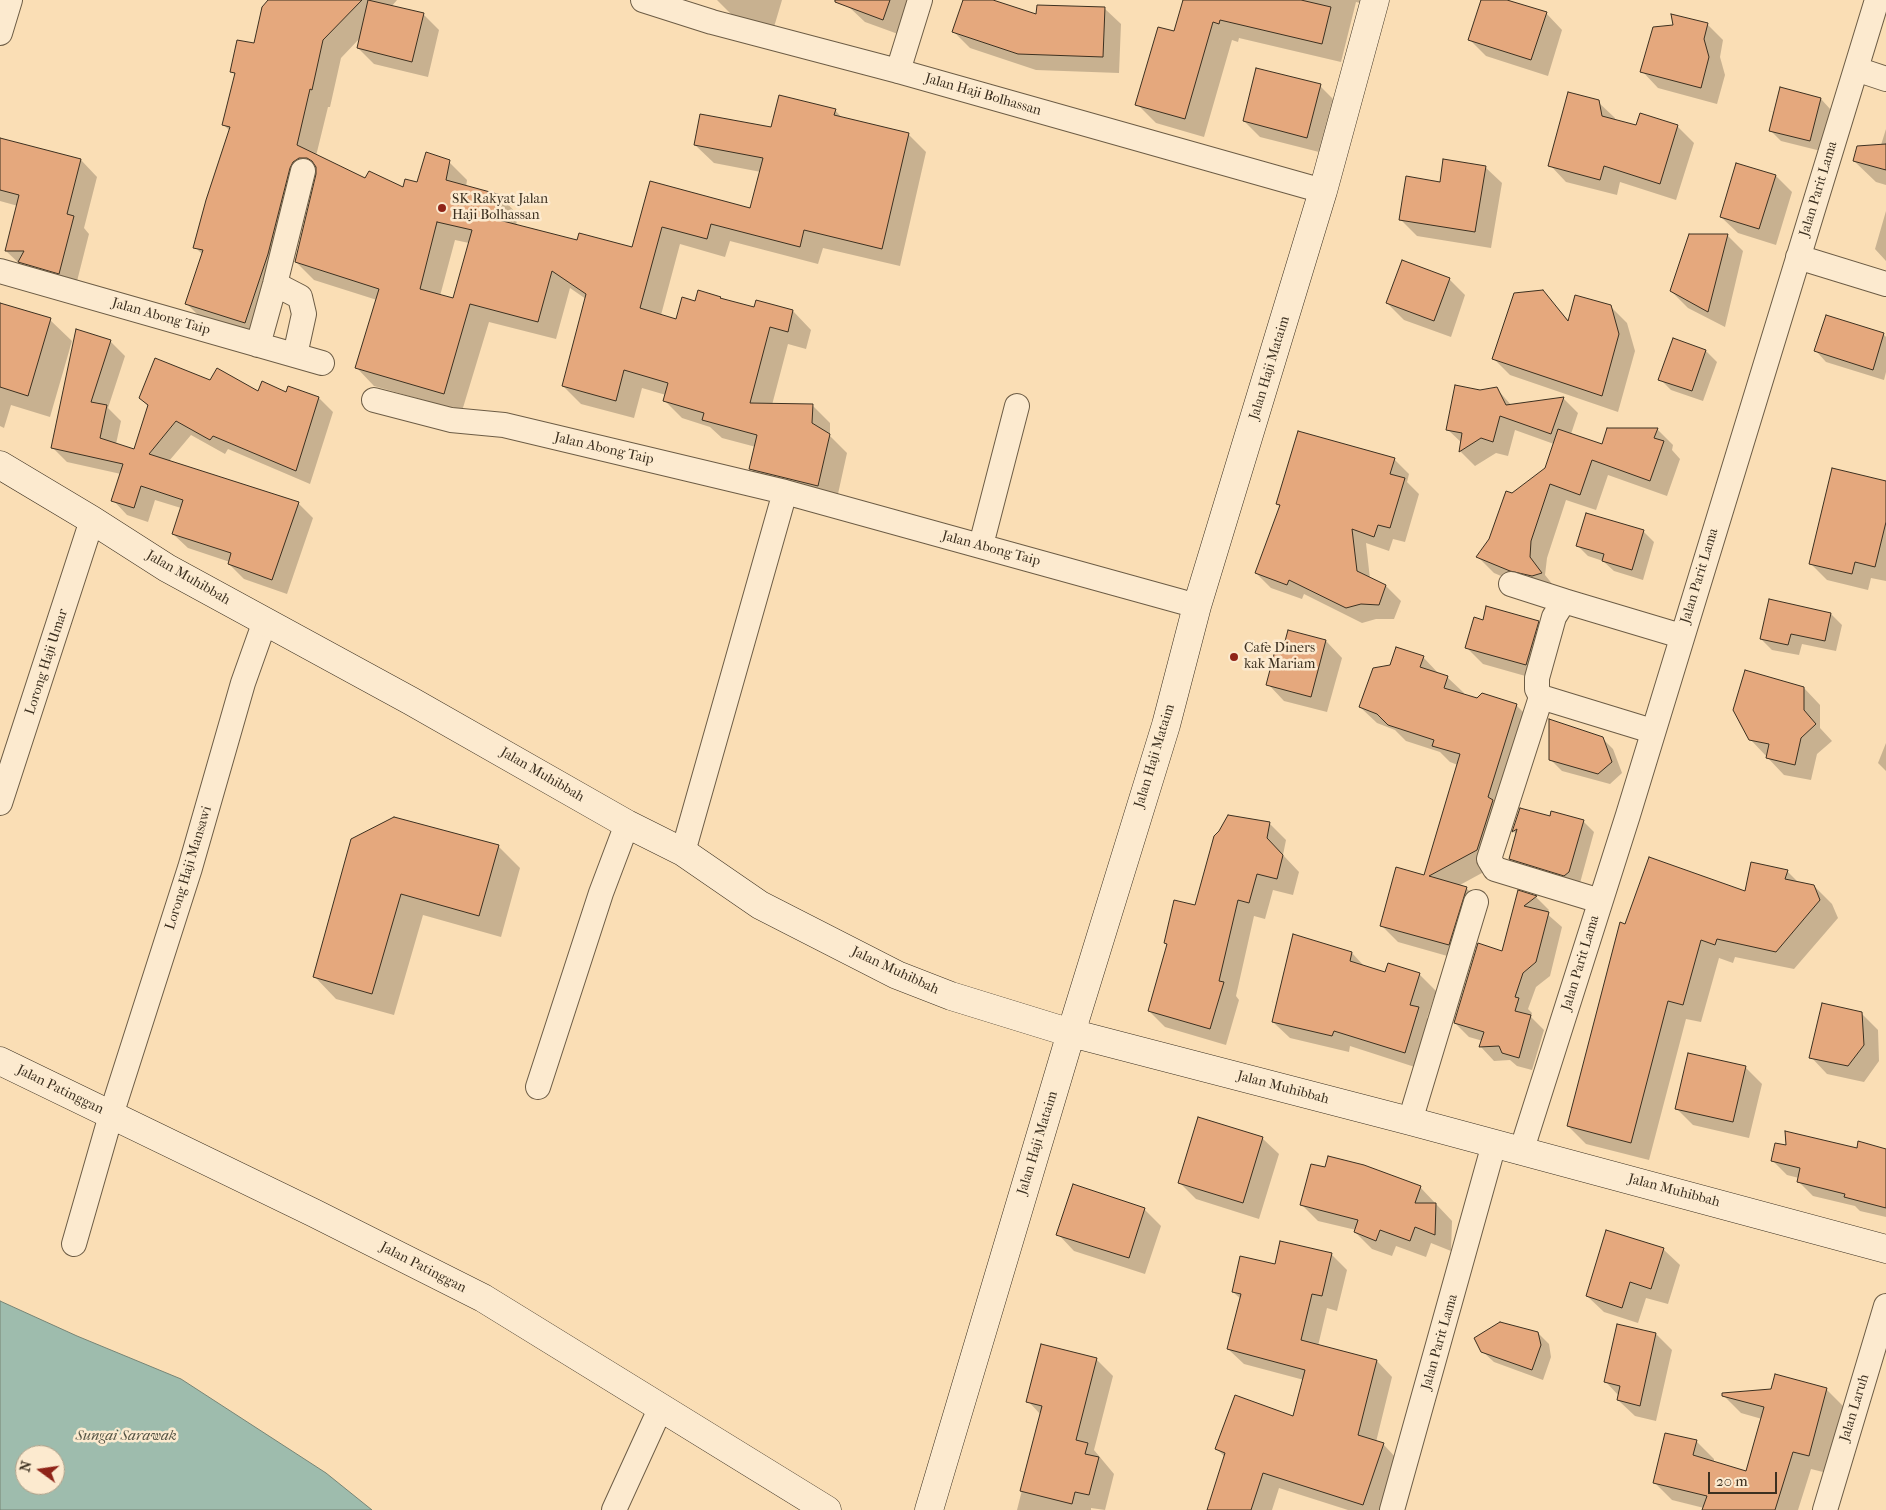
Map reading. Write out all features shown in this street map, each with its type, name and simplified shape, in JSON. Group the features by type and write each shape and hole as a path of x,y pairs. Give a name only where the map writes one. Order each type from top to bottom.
{"main road":[{"name":"Jalan Haji Mataim","path":"929,1510 1071,1033 1166,725 1198,606 1323,191 1376,0"},
{"name":"Jalan Muhibbah","path":"0,465 167,568 412,700 628,824 683,852 760,905 897,975 951,996 1071,1033 1886,1248"},
{"name":"Jalan Patinggan","path":"0,1061 314,1212 483,1298 827,1510"}],"street":[{"path":"0,33 10,0"},
{"name":"Jalan Haji Bolhassan","path":"643,0 712,22 898,71 1323,191"},
{"path":"898,71 920,0"},
{"name":"Jalan Parit Lama","path":"1521,1152 1877,0"},
{"path":"1856,70 1886,79"},
{"path":"258,345 275,284 302,171"},
{"path":"1798,257 1886,284"},
{"name":"Jalan Abong Taip","path":"0,271 322,363"},
{"path":"275,284 300,297 304,314 295,355"},
{"name":"Jalan Abong Taip","path":"374,400 451,420 504,425 785,492 1198,606"},
{"path":"981,546 1017,406"},
{"path":"683,852 785,492"},
{"name":"Lorong Haji Umar","path":"0,803 92,520"},
{"path":"1512,584 1681,636"},
{"path":"1564,601 1554,617 1538,678 1537,689 1541,697 1488,859 1495,869 1600,901"},
{"name":"Lorong Haji Mansawi","path":"74,1244 111,1115 190,868 243,682 265,621"},
{"path":"1541,697 1652,731"},
{"path":"538,1087 601,893 628,824"},
{"path":"1410,1121 1476,902"},
{"name":"Jalan Parit Lama","path":"1392,1510 1494,1144"},
{"name":"Jalan Laruh","path":"1824,1510 1886,1306"},
{"path":"614,1510 661,1407"}],"water":[{"name":"Sungai Sarawak","path":"0,1301 77,1336 181,1379 326,1473 372,1510 0,1510"}],"building":[{"path":"268,0 362,0 323,40 297,145 365,178 369,171 403,187 405,179 417,182 426,152 450,160 446,180 501,195 495,219 577,240 579,233 632,247 650,181 750,208 763,158 694,145 700,114 771,127 779,95 836,109 834,115 909,133 882,249 804,230 800,247 711,224 707,239 662,227 640,308 676,319 682,297 695,301 698,290 754,307 756,300 793,310 788,332 770,327 750,403 813,404 812,423 830,434 818,486 749,469 757,435 702,420 704,413 663,401 668,383 624,370 616,401 562,386 586,294 552,271 538,322 470,304 444,394 355,368 379,289 295,262 316,174 316,167 307,158 299,158 293,162 290,168 268,254 245,323 185,304 203,250 193,248 206,200 230,127 222,125 235,73 230,72 237,40 254,43 262,7","holes":["437,222 472,230 453,298 420,289"]},
{"path":"368,0 424,13 412,62 357,48"},
{"path":"835,0 890,0 883,20 835,2"},
{"path":"963,0 993,0 1036,14 1037,5 1105,7 1103,57 1018,54 952,32"},
{"path":"1183,0 1301,0 1331,7 1322,44 1220,20 1219,24 1213,22 1185,119 1135,105 1158,27 1174,31"},
{"path":"1481,0 1507,0 1547,12 1531,60 1468,40"},
{"path":"1671,14 1708,23 1704,39 1709,57 1701,88 1640,72 1653,27 1673,25"},
{"path":"1256,68 1321,84 1307,138 1243,121"},
{"path":"1780,87 1821,98 1810,141 1769,131"},
{"path":"1568,92 1599,100 1602,116 1636,125 1640,113 1678,125 1660,184 1604,166 1600,180 1548,166"},
{"path":"0,138 81,159 67,214 74,216 59,274 18,262 24,251 5,251 19,195 0,190"},
{"path":"1886,144 1886,170 1853,161 1857,146"},
{"path":"1443,159 1486,166 1475,232 1399,220 1406,176 1440,182"},
{"path":"1736,163 1776,175 1759,229 1720,217"},
{"path":"1689,234 1728,234 1708,312 1670,291"},
{"path":"1402,260 1450,278 1434,321 1386,303"},
{"path":"1543,290 1568,321 1575,295 1611,305 1619,334 1602,396 1492,359 1514,293"},
{"path":"0,303 51,318 28,396 0,387"},
{"path":"1826,315 1884,333 1873,370 1814,351"},
{"path":"76,329 111,340 91,402 107,405 100,438 134,449 148,405 139,398 155,358 210,380 217,368 258,391 262,381 286,392 288,386 319,397 296,471 213,436 210,440 176,421 149,454 299,502 272,580 228,564 231,553 172,534 183,500 141,486 134,508 111,501 123,464 51,448"},
{"path":"1673,338 1706,350 1692,391 1658,380"},
{"path":"1455,385 1480,390 1497,387 1506,405 1564,397 1551,434 1500,416 1493,442 1481,438 1459,452 1462,433 1446,430"},
{"path":"1607,428 1658,428 1654,438 1664,441 1650,481 1592,460 1580,495 1550,484 1531,541 1530,557 1542,573 1532,576 1510,571 1476,557 1489,539 1506,491 1512,493 1545,468 1558,429 1602,444"},
{"path":"1298,431 1395,458 1390,474 1405,478 1390,528 1378,525 1374,537 1352,529 1357,571 1386,585 1379,605 1361,604 1346,608 1289,580 1287,585 1255,573 1280,505 1276,504"},
{"path":"1832,468 1886,481 1886,522 1875,567 1855,562 1852,574 1809,564"},
{"path":"1586,513 1644,530 1632,570 1602,561 1604,554 1576,546"},
{"path":"1769,599 1831,613 1825,641 1791,634 1788,645 1760,639"},
{"path":"1486,606 1539,621 1526,665 1465,648 1474,617 1483,620"},
{"path":"1288,630 1326,640 1311,697 1266,685 1276,647 1284,645"},
{"path":"1396,647 1424,656 1420,667 1448,676 1444,688 1477,698 1482,693 1517,704 1488,797 1493,800 1477,850 1429,876 1467,887 1449,945 1380,926 1396,867 1424,875 1460,754 1432,746 1434,740 1388,725 1377,714 1359,707 1373,668 1390,665"},
{"path":"1745,670 1804,687 1804,710 1816,724 1801,738 1795,765 1766,758 1769,744 1749,740 1733,710"},
{"path":"1549,719 1603,737 1612,762 1598,774 1549,760"},
{"path":"1520,808 1550,816 1551,811 1584,820 1569,872 1564,876 1509,859 1517,829 1512,832"},
{"path":"1228,815 1270,822 1267,838 1283,855 1277,879 1257,874 1249,903 1238,900 1219,981 1224,982 1210,1029 1148,1011 1167,944 1164,943 1174,900 1195,905 1214,836"},
{"path":"394,817 499,845 479,916 401,894 372,994 313,977 351,839"},
{"path":"1649,857 1745,891 1751,862 1788,870 1785,879 1814,885 1820,900 1776,952 1717,939 1715,945 1701,940 1683,1005 1668,1001 1631,1143 1567,1126 1620,922 1625,924"},
{"path":"1518,890 1537,896 1524,906 1549,912 1536,962 1523,973 1515,997 1519,998 1515,1011 1531,1015 1519,1058 1502,1053 1499,1046 1479,1047 1484,1032 1454,1023 1478,943 1502,951"},
{"path":"1293,934 1352,952 1350,961 1385,972 1388,963 1420,973 1410,1005 1419,1007 1405,1053 1334,1031 1332,1036 1272,1022"},
{"path":"1822,1003 1862,1012 1864,1045 1848,1066 1809,1058"},
{"path":"1688,1053 1746,1066 1733,1122 1675,1109"},
{"path":"1198,1117 1263,1137 1243,1203 1178,1183"},
{"path":"1785,1131 1857,1148 1858,1141 1886,1149 1886,1208 1844,1197 1845,1194 1797,1182 1800,1168 1771,1161 1775,1143 1786,1145"},
{"path":"1328,1156 1364,1165 1421,1186 1415,1203 1436,1203 1435,1235 1415,1227 1410,1241 1380,1230 1376,1241 1354,1232 1358,1220 1300,1205 1311,1164 1325,1167"},
{"path":"1073,1184 1145,1208 1129,1258 1056,1235"},
{"path":"1606,1230 1664,1248 1651,1289 1630,1282 1622,1308 1586,1296"},
{"path":"1280,1241 1332,1253 1322,1296 1312,1294 1301,1340 1377,1360 1358,1435 1384,1443 1363,1505 1263,1473 1251,1510 1207,1510 1225,1453 1215,1449 1235,1395 1293,1416 1305,1370 1227,1349 1241,1294 1232,1292 1240,1256 1275,1264"},
{"path":"1500,1322 1538,1332 1541,1345 1532,1370 1481,1352 1474,1338"},
{"path":"1617,1324 1656,1333 1640,1406 1617,1400 1620,1386 1604,1382"},
{"path":"1041,1344 1097,1358 1076,1440 1088,1443 1085,1454 1099,1457 1089,1495 1075,1492 1072,1504 1020,1491 1042,1406 1026,1402"},
{"path":"1775,1374 1827,1388 1809,1456 1793,1452 1775,1510 1702,1510 1707,1496 1653,1483 1665,1433 1697,1440 1693,1455 1746,1471 1764,1407 1722,1396 1722,1393 1771,1389"}],"place":[{"name":"SK Rakyat Jalan Haji Bolhassan","path":"442,208"},
{"name":"Cafe Diners kak Mariam","path":"1234,657"}]}
